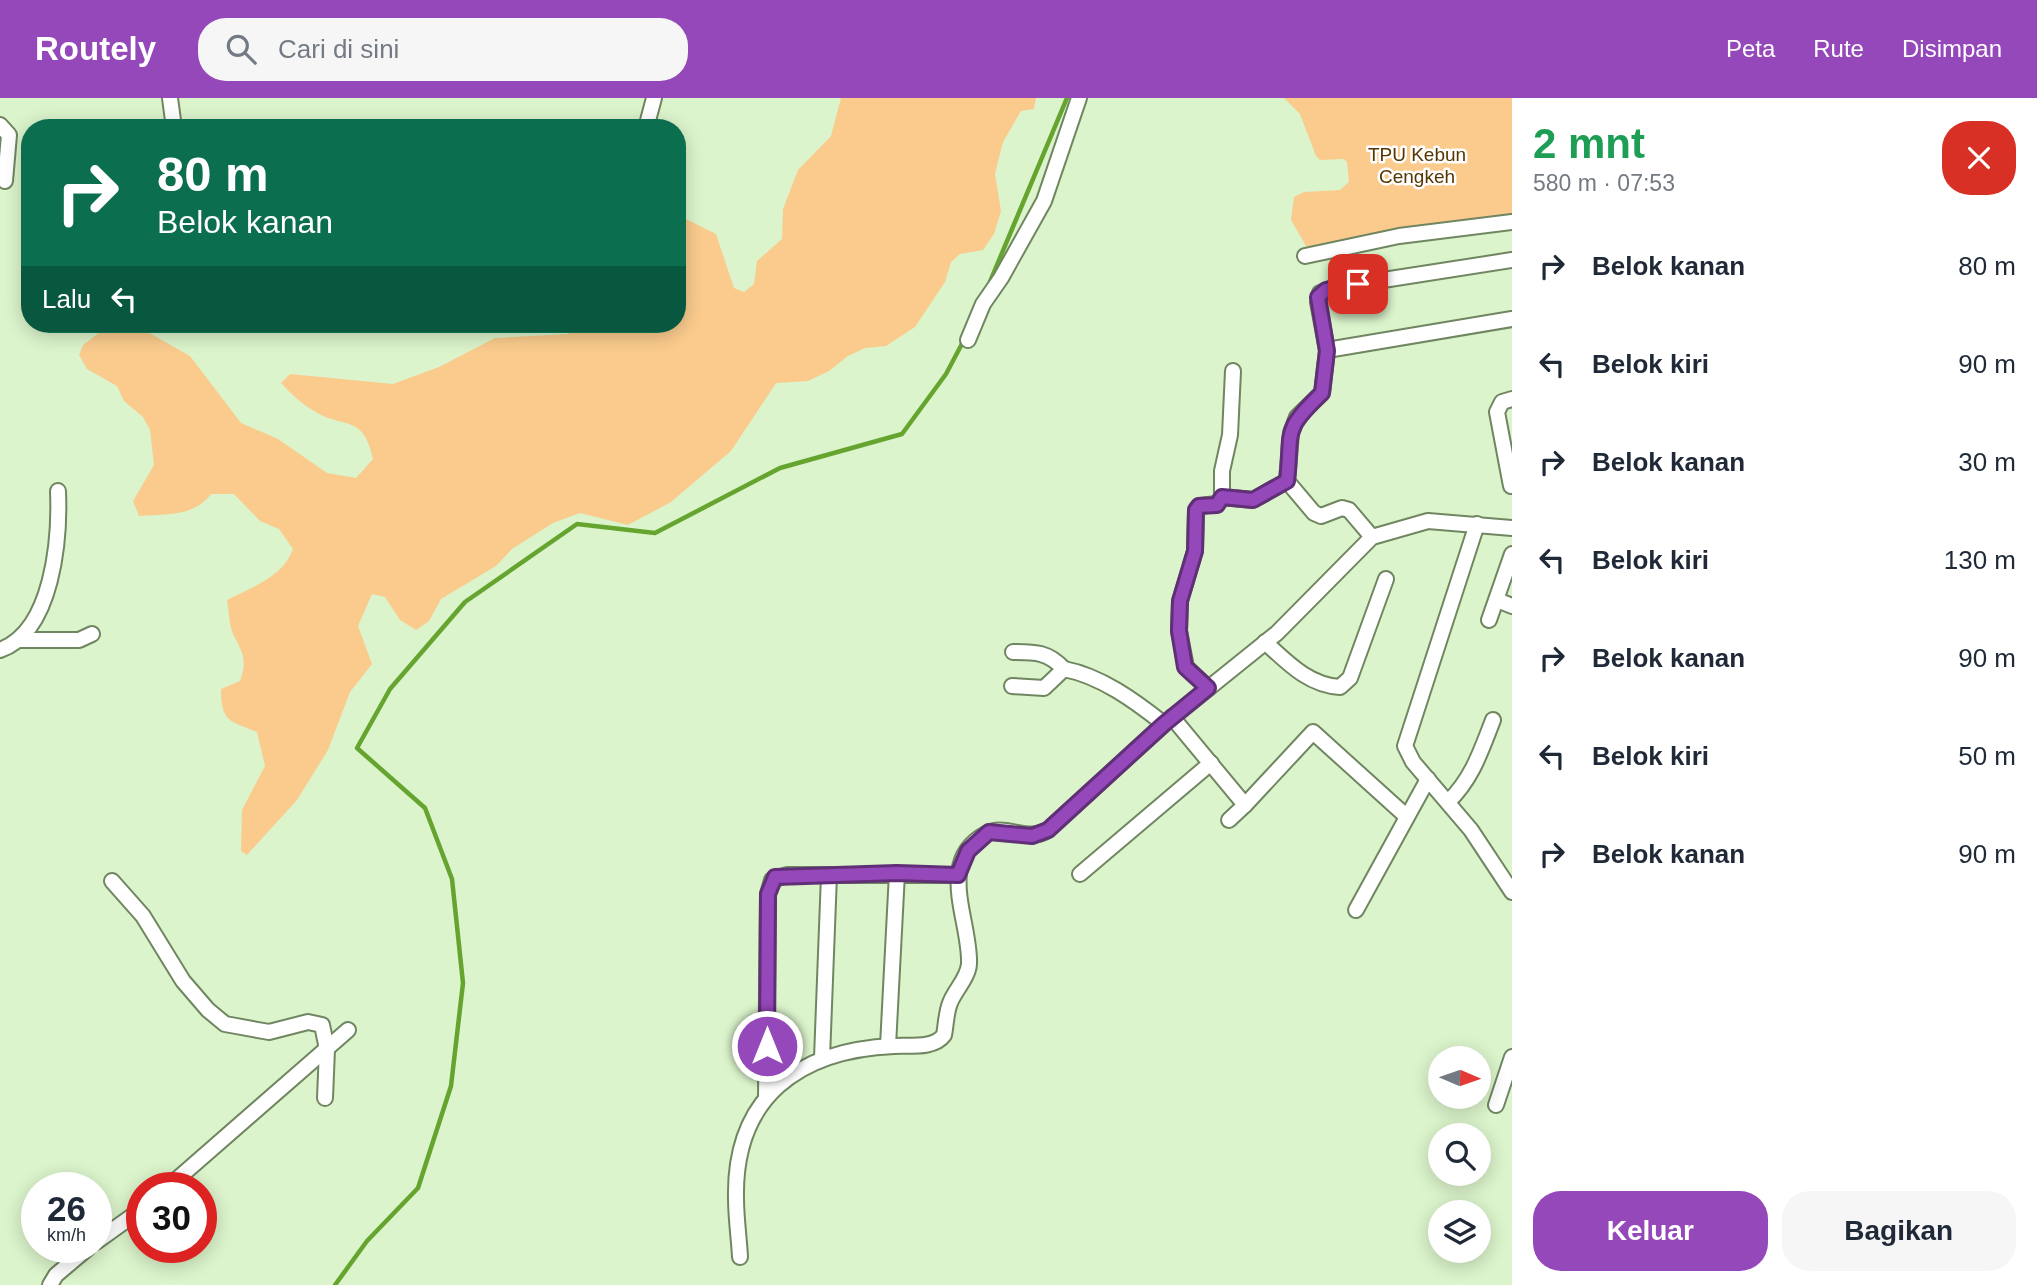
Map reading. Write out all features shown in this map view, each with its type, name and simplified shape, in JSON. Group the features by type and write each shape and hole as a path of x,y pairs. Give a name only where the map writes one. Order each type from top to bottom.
{"street":[{"path":"170,98 173,119"},
{"path":"648,119 654,98"},
{"path":"968,341 979,311 1044,201 1079,98"},
{"path":"0,125 9,135 5,181"},
{"path":"1305,256 1399,236 1512,222"},
{"path":"1372,537 1349,510 1342,508 1321,516 1314,513 1287,481 1290,433 1297,417 1322,393 1327,351 1318,302 1320,293 1512,260"},
{"path":"1327,351 1512,319"},
{"path":"1208,688 1185,667 1178,613 1183,587 1193,562 1196,510 1199,506 1217,505 1222,497 1222,471 1230,435 1233,371"},
{"path":"1511,486 1497,412 1502,401 1512,400"},
{"path":"1222,497 1253,500 1287,481"},
{"path":"0,650 19,639 37,614 45,596 55,557 58,491"},
{"path":"740,1257 737,1180 746,1138 766,1097 780,1081 822,1058 888,1046 931,1044 944,1035 950,1003 969,967 958,875 968,851 989,832 1032,836 1048,830 1168,720 1265,642 1372,537 1428,521 1512,528"},
{"path":"1477,524 1416,715 1405,740 1408,755 1471,830 1512,892"},
{"path":"1489,620 1512,554"},
{"path":"1265,642 1296,671 1330,686 1340,687 1350,678 1385,579"},
{"path":"1497,600 1512,606"},
{"path":"19,639 79,639 92,634"},
{"path":"1013,652 1042,652 1053,657 1064,670 1093,679 1168,720 1211,763 1245,805"},
{"path":"1012,686 1044,688 1064,670"},
{"path":"1448,802 1465,786 1473,772 1493,720"},
{"path":"1229,820 1313,732 1406,816"},
{"path":"1080,874 1211,763"},
{"path":"1356,910 1428,779"},
{"path":"766,1097 769,884 781,876 897,873 958,875"},
{"path":"888,1046 897,873"},
{"path":"822,1058 829,875"},
{"path":"112,881 144,916 183,981 208,1010 225,1024 269,1032 316,1021 324,1029 327,1049 326,1098"},
{"path":"185,1172 348,1030"},
{"path":"1496,1105 1512,1057"},
{"path":"50,1285 56,1275 70,1263"}],"green space":[{"path":"841,98 1036,98 1034,109 1021,111 1003,142 995,174 1001,211 994,234 983,250 960,254 951,262 945,282 915,327 886,346 865,348 848,356 829,371 808,381 776,383 731,451 671,502 628,525 580,513 553,523 512,549 496,566 441,599 429,621 416,630 400,620 385,597 372,594 358,626 372,664 350,692 328,750 297,800 247,855 241,851 242,810 265,766 257,732 229,719 221,700 221,689 240,681 244,667 243,656 233,634 227,600 274,574 282,567 293,549 279,529 260,521 234,494 211,494 188,511 139,516 133,501 154,465 150,430 143,417 124,401 117,386 87,369 79,355 83,345 99,333 149,333 190,356 241,423 278,439 327,473 356,478 373,459 364,435 351,425 325,417 301,402 281,383 290,374 393,384 439,367 495,338 568,333 686,333 686,219 716,234 734,288 744,292 754,284 757,261 782,239 783,209 798,170 831,136"},
{"name":"TPU Kebun Cengkeh","path":"1284,98 1512,98 1512,217 1309,251 1291,220 1294,197 1304,192 1340,190 1349,182 1347,162 1344,159 1320,160 1316,156 1300,114"}],"waterway":[{"path":"989,284 1067,98"},
{"path":"335,1285 367,1241 418,1188 451,1086 463,983 452,879 425,808 357,748 390,689 465,602 577,524 655,533 780,468 902,434 946,374 964,340"}],"route":[{"path":"767,1046 768,894 769,884 775,877 897,873 958,875 961,862 968,851 989,832 1004,831 1032,836 1048,830 1164,724 1208,688 1185,667 1179,631 1180,601 1195,551 1196,510 1199,506 1217,505 1222,497 1253,500 1287,481 1290,461 1288,445 1293,425 1304,408 1322,393 1327,351 1318,297 1320,293 1332,288 1358,284"}]}
